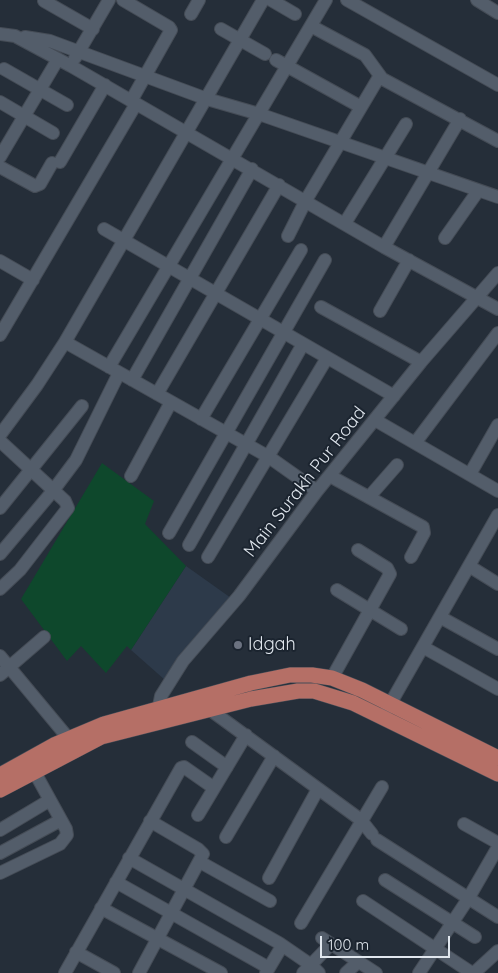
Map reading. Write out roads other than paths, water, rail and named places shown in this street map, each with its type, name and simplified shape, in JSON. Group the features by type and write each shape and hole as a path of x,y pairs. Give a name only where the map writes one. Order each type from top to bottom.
{"main road":[{"path":"0,775 73,743 101,736 157,715 206,703 290,675 312,675 332,678 391,703 498,758"},
{"path":"206,703 251,699 298,691 314,691 353,703 498,774"},
{"path":"0,790 34,771 73,743"}],"street":[{"path":"71,66 109,0"},
{"path":"0,336 134,103 146,75 171,28 123,0"},
{"path":"192,14 199,0"},
{"path":"0,435 37,385 65,342 125,242 263,0"},
{"path":"271,0 295,14"},
{"path":"0,554 54,491 76,460 114,370 168,266 258,114 276,60 311,26 326,0"},
{"path":"347,0 498,85"},
{"path":"477,0 498,13"},
{"path":"44,1 93,29"},
{"path":"0,26 306,200 384,247 498,309"},
{"path":"311,26 365,55 381,77 498,141"},
{"path":"221,29 361,107"},
{"path":"0,34 50,41 207,99 258,114 498,197"},
{"path":"0,157 58,59"},
{"path":"4,69 67,105"},
{"path":"288,236 306,200 376,79 381,77"},
{"path":"0,167 35,186 40,184 56,163 105,86"},
{"path":"0,102 53,133"},
{"path":"384,247 460,119"},
{"path":"345,223 406,124"},
{"path":"132,380 252,169"},
{"path":"157,394 279,185"},
{"path":"445,238 478,191"},
{"path":"104,229 394,396"},
{"path":"201,419 301,250"},
{"path":"169,534 325,260"},
{"path":"380,311 409,260"},
{"path":"0,261 33,280"},
{"name":"Main Surakh Pur Road","path":"157,715 169,680 183,661 239,596 317,492 421,362 498,273"},
{"path":"321,307 421,362"},
{"path":"415,443 498,333"},
{"path":"65,342 269,458 317,492"},
{"path":"189,545 303,344"},
{"path":"208,557 269,458 326,358"},
{"path":"131,476 171,402"},
{"path":"0,508 82,406"},
{"path":"375,420 498,491"},
{"path":"470,474 498,425"},
{"path":"0,441 65,501 68,508 20,570 0,589"},
{"path":"369,497 397,465"},
{"path":"330,476 423,527 424,533 411,557"},
{"path":"383,717 469,566 496,524"},
{"path":"332,678 390,570 358,550"},
{"path":"469,566 498,584"},
{"path":"337,590 401,629"},
{"path":"440,617 498,649"},
{"path":"5,671 44,637"},
{"path":"423,647 498,689"},
{"path":"0,656 5,671 73,743"},
{"path":"206,703 361,820 375,837 498,917"},
{"path":"198,815 246,735"},
{"path":"192,742 227,767"},
{"path":"226,837 274,756"},
{"path":"65,973 182,767 214,788"},
{"path":"0,872 60,844 66,835 61,820 34,771"},
{"path":"302,923 382,787"},
{"path":"269,878 318,789"},
{"path":"0,830 50,800"},
{"path":"0,854 61,820"},
{"path":"139,973 200,862 202,851 150,821"},
{"path":"464,824 498,843"},
{"path":"419,973 468,899 498,847"},
{"path":"130,858 282,946 311,970 327,941 376,973"},
{"path":"200,862 270,900"},
{"path":"385,880 452,924 476,937"},
{"path":"116,882 172,912 268,971 282,946"},
{"path":"363,901 473,973 498,951"},
{"path":"101,908 221,973"},
{"path":"76,952 114,973"},
{"path":"346,973 358,962"}],"place":[{"name":"Idgah","path":"238,645"}]}
